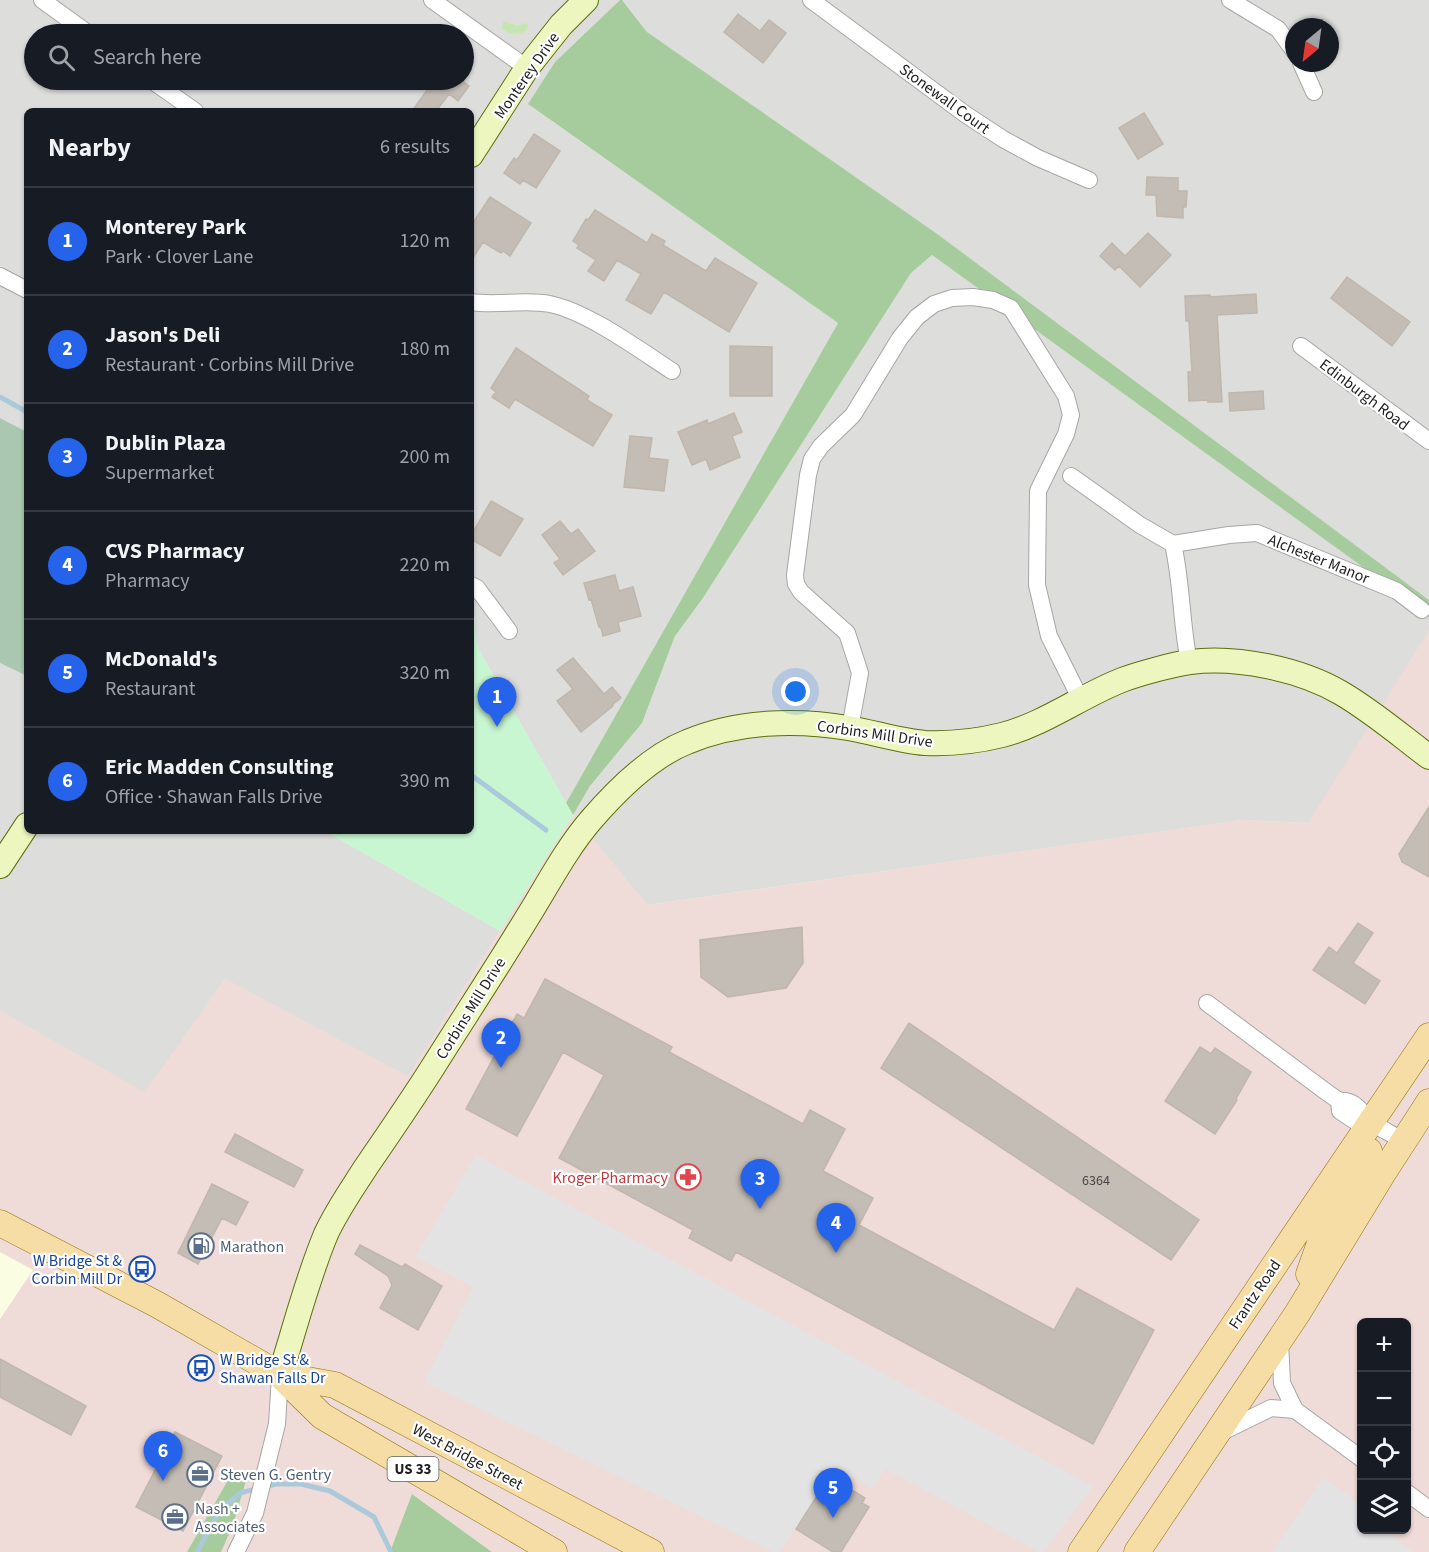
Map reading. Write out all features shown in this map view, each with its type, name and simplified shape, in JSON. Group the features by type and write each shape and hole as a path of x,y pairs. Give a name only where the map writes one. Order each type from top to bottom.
{"main road":[{"name":"Frantz Road","path":"1081,1552 1429,1036"},
{"path":"1404,1141 1397,1111 1429,1058"},
{"path":"1137,1552 1297,1314 1429,1102"},
{"path":"1297,1314 1326,1226 1373,1143 1371,1122"},
{"name":"West Bridge Street","path":"0,1223 158,1305 280,1375 322,1416 554,1552"},
{"name":"West Bridge Street","path":"280,1375 335,1385 651,1552"}],"street":[{"path":"42,0 75,24"},
{"path":"432,0 466,24"},
{"name":"Monterey Drive","path":"474,150 527,68 561,25 586,0"},
{"name":"Stonewall Court","path":"811,0 1003,140 1089,180"},
{"path":"1230,0 1278,29 1285,39"},
{"path":"474,30 527,68"},
{"path":"1304,72 1314,92"},
{"path":"165,90 191,108"},
{"path":"0,276 24,288"},
{"path":"850,728 860,673 847,633 801,592 796,584 795,575 808,475 812,459 821,446 852,415 917,317 934,304 952,298 973,297 993,300 1011,308 1066,396 1071,415 1066,434 1038,491 1037,585 1049,636 1082,700"},
{"path":"474,303 532,302 567,308 672,371"},
{"name":"Edinburgh Road","path":"1301,346 1429,441"},
{"path":"1071,476 1140,525 1173,544 1178,566 1189,662"},
{"name":"Alchester Manor","path":"1173,544 1257,533 1397,591 1422,610"},
{"path":"474,586 509,631"},
{"name":"Corbins Mill Drive","path":"280,1375 313,1269 327,1232 342,1204 428,1076 589,822 624,784 686,742 761,723 787,722 850,728 924,743 978,740 1006,734 1123,679 1189,662 1225,661 1256,664 1298,675 1338,691 1429,757"},
{"path":"0,866 24,830"},
{"path":"1207,1003 1339,1101 1347,1100 1363,1110 1371,1122 1404,1141"},
{"path":"1280,1340 1282,1383 1295,1410 1357,1455"},
{"path":"236,1552 255,1513 268,1462 277,1424 280,1375"},
{"path":"1216,1435 1271,1408 1295,1410"},
{"path":"1411,1495 1429,1509"}],"shaded area":[{"path":"0,0 620,0 555,62 529,105 838,323 566,803 479,650 475,635 474,108 24,108 24,430 0,418"},
{"path":"622,0 1429,0 1429,600 936,233 647,32"},
{"path":"932,255 1429,615 1429,631 1309,823 1242,820 647,905 573,815 590,786 642,723 675,636 703,598 911,273"},
{"path":"0,418 24,430 24,675 0,663"},
{"path":"1429,631 1429,1552 492,1552 413,1494 390,1552 221,1552 233,1525 248,1474 228,1480 187,1552 0,1552 0,1319 33,1270 0,1252 0,1011 145,1092 225,979 408,1076 573,815 648,905 1242,820 1308,823"},
{"path":"0,663 24,675 24,834 330,834 500,931 408,1077 225,979 145,1093 0,1011"},
{"path":"476,1155 1093,1486 1044,1552 1039,1552 885,1469 872,1489 836,1466 780,1552 774,1552 424,1382 473,1287 415,1257"},
{"path":"0,1252 33,1270 0,1319"},
{"path":"1323,1478 1357,1501 1357,1534 1395,1534 1393,1537 1414,1552 1272,1552"}],"green space":[{"path":"620,0 647,32 936,233 1429,600 1429,615 932,255 911,273 703,598 675,636 642,723 590,786 573,815 566,803 838,323 528,104 555,62"},
{"path":"504,21 517,26 526,23 527,30 517,34 507,32 501,28"},
{"path":"474,618 479,650 573,815 500,931 330,834 474,834"},
{"path":"248,1474 233,1525 221,1552 187,1552 228,1480"},
{"path":"412,1494 492,1552 390,1552"}],"building":[{"path":"738,14 760,31 769,20 786,33 763,63 724,32"},
{"path":"427,90 466,90 458,101 449,94 438,108 414,108"},
{"path":"1144,113 1163,144 1138,159 1119,128"},
{"path":"534,134 560,151 536,188 523,180 520,184 504,173 514,158 517,160"},
{"path":"1147,177 1178,178 1178,191 1187,191 1183,218 1157,216 1156,195 1146,195"},
{"path":"490,197 531,223 510,256 483,242 474,256 474,221"},
{"path":"595,210 647,243 652,234 665,241 663,245 706,271 715,258 757,283 729,332 664,292 651,314 626,300 641,274 617,260 604,281 588,271 596,260 577,248 579,245 573,241 586,219 588,220"},
{"path":"1148,233 1171,255 1140,287 1119,266 1115,270 1100,256 1112,243 1125,256"},
{"path":"1347,277 1410,322 1392,346 1331,298"},
{"path":"1256,294 1257,313 1217,315 1222,402 1189,401 1188,372 1192,372 1185,296"},
{"path":"730,346 772,347 772,396 730,396"},
{"path":"516,348 589,396 587,400 612,415 593,446 515,399 509,408 492,397 496,392 491,388"},
{"path":"1263,391 1264,409 1230,411 1229,393"},
{"path":"734,413 742,432 732,436 740,457 710,470 706,459 692,465 678,432 707,420 708,424"},
{"path":"630,436 652,438 649,458 668,460 664,491 624,487"},
{"path":"491,501 523,519 500,556 474,541 474,531"},
{"path":"560,521 571,534 578,529 595,551 563,575 554,563 560,559 542,535"},
{"path":"615,575 619,591 633,587 641,616 618,622 620,631 603,636 584,583"},
{"path":"573,658 604,694 612,687 621,698 581,732 557,701 573,689 557,670"},
{"path":"1429,807 1429,877 1402,862 1399,854"},
{"path":"1358,923 1373,933 1353,963 1380,981 1365,1004 1313,970 1329,947 1337,953"},
{"path":"802,927 803,963 786,988 728,997 701,977 700,940"},
{"path":"545,979 672,1047 669,1052 803,1124 810,1110 845,1129 823,1171 873,1198 859,1225 1054,1330 1077,1288 1154,1330 1093,1444 736,1252 731,1261 689,1238 693,1230 559,1158 604,1075 563,1052 517,1136 466,1109 517,1014 524,1018"},
{"path":"909,1023 1199,1220 1171,1260 881,1068"},
{"path":"1200,1047 1211,1054 1215,1048 1251,1072 1237,1100 1215,1134 1165,1101"},
{"path":"235,1134 303,1170 294,1187 225,1152"},
{"path":"212,1184 248,1202 236,1225 222,1218 198,1264 178,1253"},
{"path":"360,1245 402,1267 405,1264 442,1286 418,1330 380,1308 392,1285 388,1276 355,1254"},
{"path":"0,1359 86,1406 71,1435 0,1397"},
{"path":"175,1432 222,1456 183,1531 136,1507"},
{"path":"827,1480 834,1485 836,1480 865,1498 862,1503 869,1507 841,1552 833,1552 796,1529"}],"waterway":[{"path":"0,397 24,410"},
{"path":"474,777 546,830"},
{"path":"197,1552 220,1510 240,1493 276,1484 301,1484 330,1491 374,1517 391,1552"}],"place":[{"name":"Monterey Park","path":"497,727"},
{"name":"Jason's Deli","path":"501,1068"},
{"name":"Kroger Pharmacy","path":"688,1177"},
{"name":"Dublin Plaza","path":"760,1209"},
{"name":"Marathon","path":"201,1246"},
{"name":"CVS Pharmacy","path":"836,1253"},
{"name":"W Bridge St & Corbin Mill Dr","path":"142,1269"},
{"name":"W Bridge St & Shawan Falls Dr","path":"201,1368"},
{"name":"Steven G. Gentry","path":"200,1474"},
{"name":"Eric Madden Consulting","path":"163,1481"},
{"name":"Nash + Associates","path":"175,1517"},
{"name":"McDonald's","path":"833,1518"}]}
